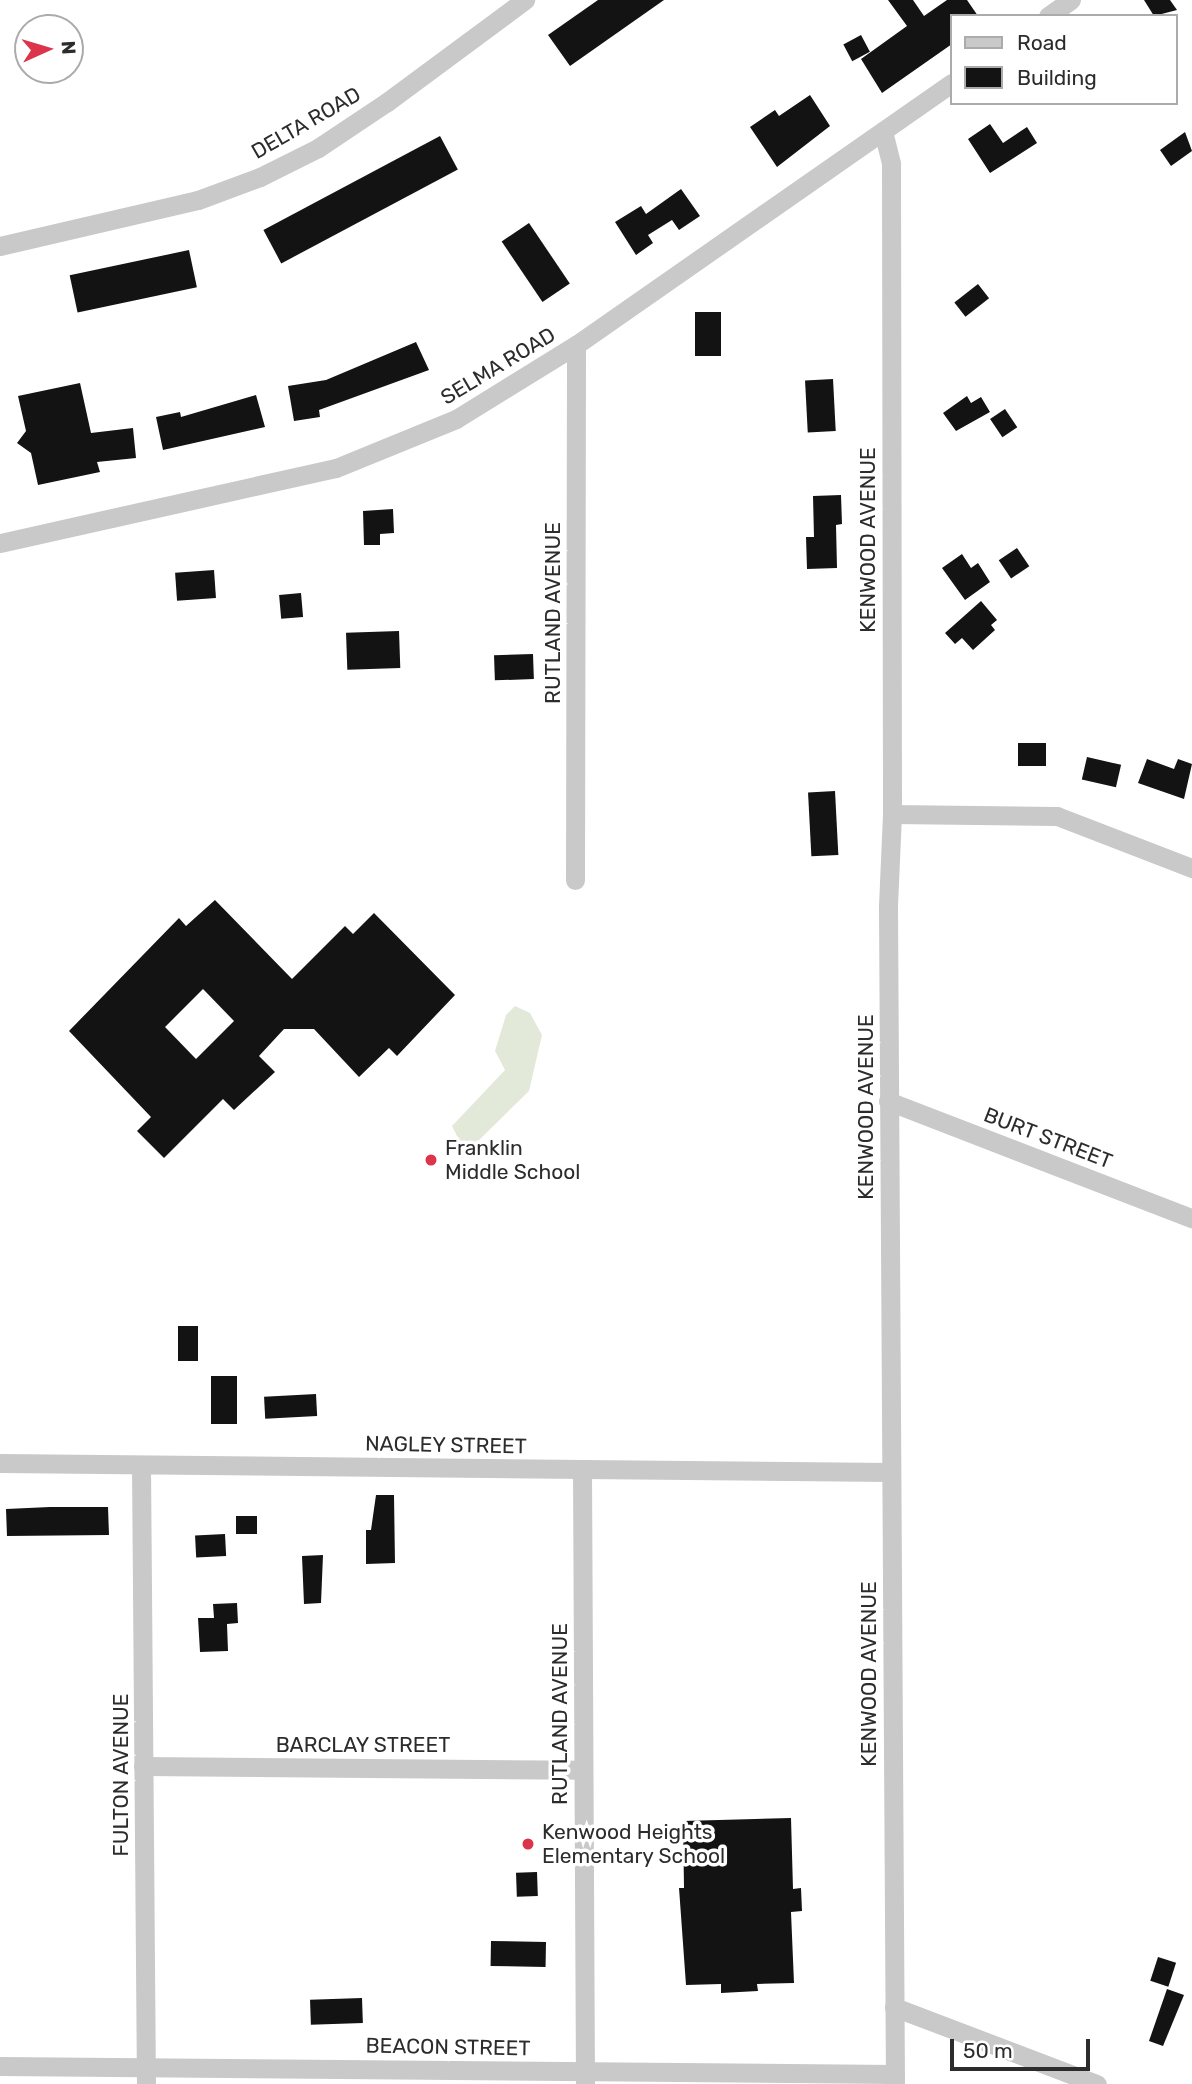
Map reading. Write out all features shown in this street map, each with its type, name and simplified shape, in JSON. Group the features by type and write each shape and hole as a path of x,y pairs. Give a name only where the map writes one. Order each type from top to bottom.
{"street":[{"name":"DELTA ROAD","path":"0,246 198,200 260,177 318,148 387,102 525,0"},
{"path":"1051,14 1071,0"},
{"name":"SELMA ROAD","path":"0,543 336,468 456,419 576,345 950,84"},
{"name":"KENWOOD AVENUE","path":"883,131 891,164 892,814 888,1101 895,2079"},
{"name":"RUTLAND AVENUE","path":"575,880 576,345"},
{"path":"892,814 1058,816 1192,868"},
{"name":"BURT STREET","path":"888,1101 1192,1218"},
{"name":"NAGLEY STREET","path":"0,1463 891,1472"},
{"name":"FULTON AVENUE","path":"141,1465 146,2076"},
{"name":"RUTLAND AVENUE","path":"582,1469 585,2078"},
{"name":"BARCLAY STREET","path":"143,1766 583,1770"},
{"path":"894,2007 1097,2084"},
{"name":"BEACON STREET","path":"0,2066 146,2076 895,2079"}],"green space":[{"path":"515,1006 530,1013 542,1035 529,1091 475,1144 468,1145 459,1140 452,1126 505,1070 495,1051 506,1015"}],"building":[{"path":"598,0 664,0 570,66 548,35"},
{"path":"888,0 913,0 924,16 947,0 967,0 977,14 950,14 950,45 882,93 861,59 907,26"},
{"path":"1144,0 1170,0 1177,10 1162,14 1153,14"},
{"path":"861,35 870,52 852,61 843,44"},
{"path":"810,95 830,126 777,167 750,127 775,110 779,116"},
{"path":"990,124 1003,143 1027,127 1037,143 990,173 968,139"},
{"path":"1185,132 1192,151 1171,166 1160,150"},
{"path":"440,136 458,170 281,263 263,230"},
{"path":"681,189 700,216 679,230 672,220 648,235 653,243 636,255 615,222 641,206 646,214"},
{"path":"529,223 570,284 542,302 502,241"},
{"path":"189,250 197,287 78,313 70,275"},
{"path":"978,284 989,298 965,317 954,302"},
{"path":"695,312 721,312 721,356 695,356"},
{"path":"416,342 429,370 319,410 320,417 294,421 288,386 326,380"},
{"path":"833,379 836,431 808,432 805,380"},
{"path":"80,383 91,433 133,428 136,458 97,462 100,472 38,485 31,453 17,443 26,431 18,396"},
{"path":"256,395 265,427 163,450 156,417 180,412 181,417"},
{"path":"967,396 971,403 981,397 990,412 956,431 943,413"},
{"path":"1005,409 1017,427 1002,437 990,419"},
{"path":"841,495 842,524 836,525 837,568 807,569 806,537 814,537 813,496"},
{"path":"393,509 394,533 380,534 380,545 364,545 363,511"},
{"path":"1017,548 1029,566 1011,579 999,560"},
{"path":"962,554 971,568 978,563 990,582 965,600 942,568"},
{"path":"214,570 216,598 177,601 175,573"},
{"path":"301,593 303,617 281,619 279,595"},
{"path":"981,601 997,620 991,625 995,630 973,650 962,638 955,644 945,633"},
{"path":"399,631 400,668 347,670 346,633"},
{"path":"533,654 534,679 495,680 494,655"},
{"path":"1018,743 1046,743 1046,766 1018,766"},
{"path":"1087,757 1121,765 1116,787 1082,779"},
{"path":"1147,759 1174,769 1178,759 1192,764 1184,799 1138,783"},
{"path":"835,791 838,855 811,856 808,792"},
{"path":"215,900 292,979 345,926 353,934 374,913 455,995 397,1056 389,1048 359,1077 314,1029 284,1029 259,1056 275,1072 234,1110 223,1099 164,1158 137,1131 151,1117 69,1031 179,918 186,926","holes":["203,989 234,1021 196,1059 165,1027"]},
{"path":"178,1326 198,1326 198,1361 178,1361"},
{"path":"211,1376 237,1376 237,1424 211,1424"},
{"path":"316,1394 317,1416 265,1419 264,1397"},
{"path":"376,1495 394,1495 395,1563 366,1564 366,1530 371,1530"},
{"path":"108,1507 109,1535 7,1536 6,1509"},
{"path":"236,1516 257,1516 257,1534 236,1534"},
{"path":"225,1534 226,1556 196,1558 195,1536"},
{"path":"323,1555 321,1603 304,1604 302,1556"},
{"path":"237,1603 238,1623 227,1624 228,1651 200,1652 198,1618 214,1618 213,1604"},
{"path":"791,1818 793,1889 801,1888 802,1911 791,1912 794,1983 757,1984 758,1991 721,1993 721,1984 686,1985 679,1888 684,1888 683,1821"},
{"path":"537,1872 538,1896 517,1897 516,1873"},
{"path":"491,1941 546,1942 546,1967 491,1966"},
{"path":"1158,1957 1176,1963 1168,1987 1150,1981"},
{"path":"1167,1989 1184,1995 1163,2046 1149,2041"},
{"path":"362,1998 363,2023 311,2025 310,2000"}],"place":[{"name":"Franklin Middle School","path":"431,1160"},
{"name":"Kenwood Heights Elementary School","path":"528,1844"}]}
